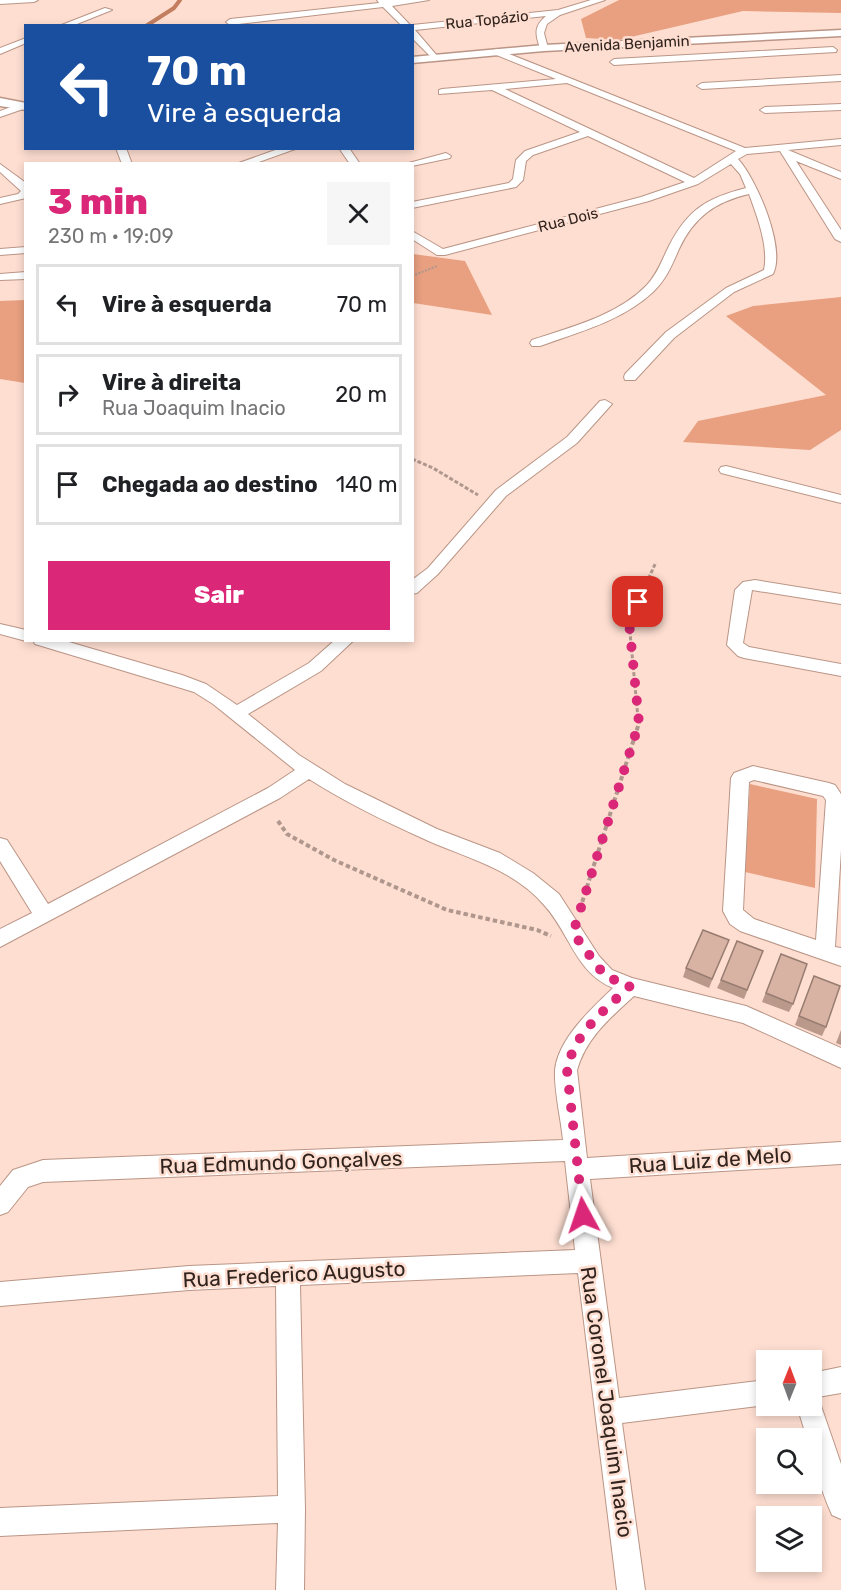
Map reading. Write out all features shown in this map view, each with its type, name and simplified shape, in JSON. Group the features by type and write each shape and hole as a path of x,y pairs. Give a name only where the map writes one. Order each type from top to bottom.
{"street":[{"path":"0,2 34,0"},
{"path":"222,14 232,24 383,3 425,0"},
{"path":"544,48 539,32 540,26 561,12 595,1"},
{"path":"383,3 405,24"},
{"path":"533,7 542,14"},
{"path":"69,24 108,10"},
{"name":"Rua Topázio","path":"414,30 561,12"},
{"path":"414,32 435,58"},
{"name":"Avenida Benjamin","path":"414,60 544,48 841,33"},
{"path":"821,34 841,61"},
{"path":"0,51 24,41"},
{"path":"614,62 833,50"},
{"path":"497,52 744,151 782,150 841,142"},
{"path":"702,86 841,78"},
{"path":"442,92 567,81"},
{"path":"495,88 694,182"},
{"path":"0,102 24,106"},
{"path":"0,114 24,106"},
{"path":"765,110 841,107"},
{"path":"414,205 512,185 518,180 518,167 521,160 529,153 587,133"},
{"path":"248,162 286,150"},
{"path":"782,150 841,176"},
{"path":"782,150 841,239"},
{"name":"Rua Dois","path":"414,235 441,253 612,209 694,182 744,151"},
{"path":"414,163 446,156"},
{"path":"630,377 670,335 730,290 769,272 772,268 768,245 752,190 743,171 731,158"},
{"path":"0,166 24,189"},
{"path":"537,343 596,322 643,293 661,275 680,235 697,212 723,197 752,190"},
{"path":"0,201 24,194"},
{"path":"0,252 24,250"},
{"path":"0,277 24,275"},
{"path":"414,587 434,571 491,503 578,435 605,404"},
{"path":"726,470 841,499"},
{"path":"841,599 755,585 748,586 743,590 735,645 744,652 841,670"},
{"path":"0,629 24,635"},
{"path":"48,642 200,688 309,770 339,789 430,834 493,858 526,878 552,900 565,936 605,976 630,986 746,1015 841,1058"},
{"path":"235,714 315,667 344,642"},
{"path":"0,939 274,793 309,770"},
{"path":"753,773 829,790 833,794 835,799 833,955 747,925 736,918 733,911 740,778 746,774 753,773"},
{"path":"0,845 44,915"},
{"name":"Rua Coronel Joaquim Inacio","path":"630,986 584,1031 570,1053 567,1070 588,1261 632,1590"},
{"name":"Rua Luiz de Melo","path":"578,1160 841,1152"},
{"name":"Rua Edmundo Gonçalves","path":"0,1204 21,1178 43,1171 578,1160"},
{"name":"Rua Frederico Augusto","path":"0,1294 189,1278 588,1261"},
{"path":"288,1275 292,1509 290,1590"},
{"path":"822,1383 841,1380"},
{"path":"608,1412 756,1393"},
{"path":"813,1416 841,1506"},
{"path":"0,1522 292,1509"}],"path":[{"path":"414,460 433,468 491,503"},
{"path":"278,821 287,834 334,860 447,910 565,936 639,723 629,622 656,562"}],"shaded area":[{"path":"619,0 841,0 841,13 743,11 618,40 586,38 581,19"},
{"path":"414,254 465,261 492,315 414,303"},
{"path":"841,297 841,430 810,450 683,442 698,421 826,395 726,316 753,306"},
{"path":"24,300 24,383 0,379 0,301"},
{"path":"750,784 817,799 815,888 745,872"}],"building":[{"path":"703,930 729,940 712,979 686,968"},
{"path":"737,941 763,951 747,990 721,980"},
{"path":"781,954 807,964 793,1004 766,993"},
{"path":"814,976 840,986 826,1027 799,1016"}],"waterway":[{"path":"149,24 174,8 180,0"}],"route":[{"path":"583,1215 567,1070 570,1053 584,1031 630,986 605,976 592,962 573,933 639,723 629,622 638,602"}]}
